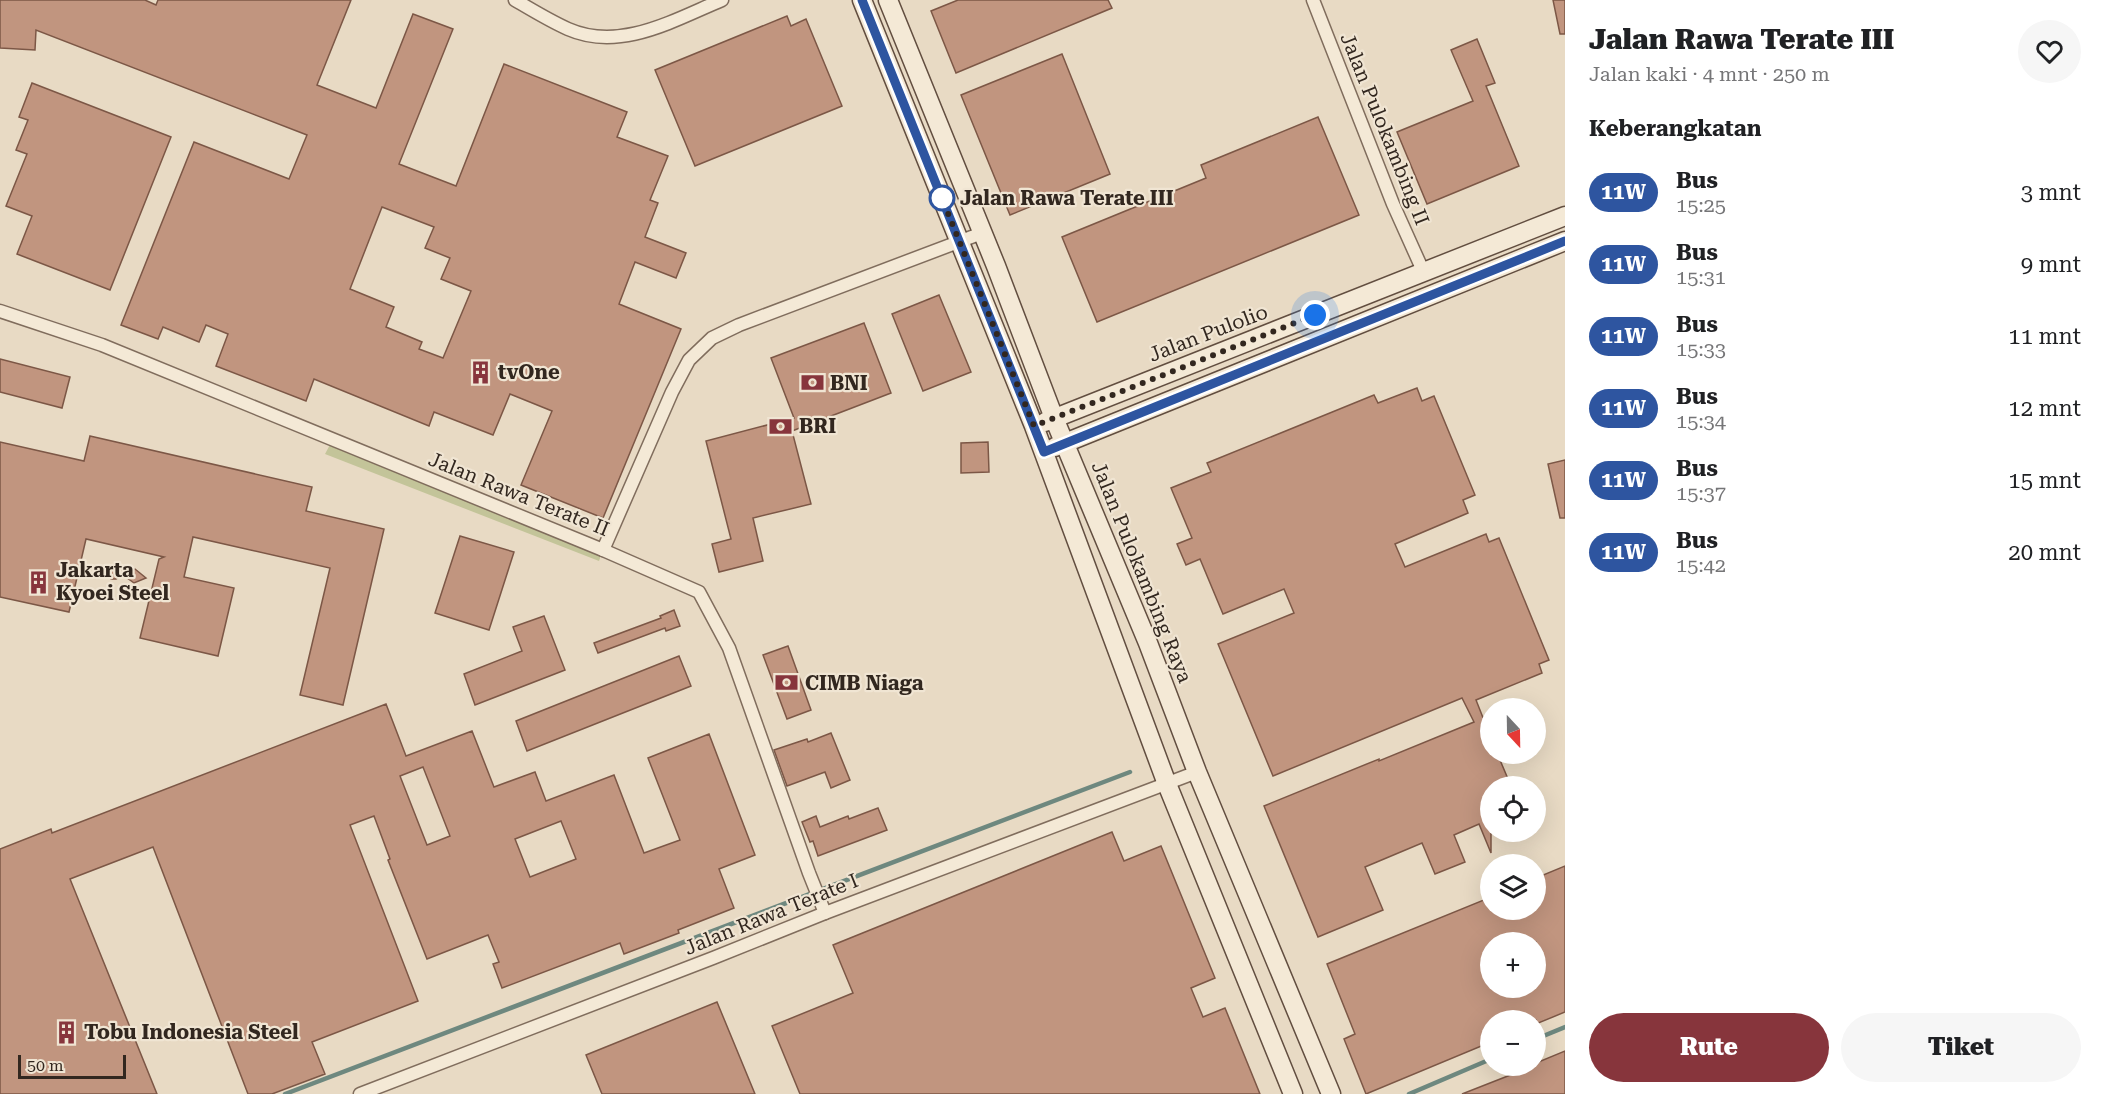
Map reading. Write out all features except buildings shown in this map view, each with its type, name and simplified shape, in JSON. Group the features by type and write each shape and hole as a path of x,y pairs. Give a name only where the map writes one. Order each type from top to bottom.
{"street":[{"path":"515,0 569,30 600,38 647,32 722,0"},
{"path":"862,0 1034,426 1167,784 1293,1094"},
{"name":"Jalan Pulokambing Raya","path":"888,0 1054,418 1148,643 1197,772 1330,1094"},
{"name":"Jalan Pulokambing II","path":"1313,0 1393,204 1424,273"},
{"name":"Jalan Pulolio","path":"1034,426 1565,216"},
{"path":"603,550 672,392 689,360 712,338 749,321 982,233"},
{"path":"1044,452 1565,242"},
{"name":"Jalan Rawa Terate II","path":"0,311 102,345 603,550 699,592 729,648 825,913"},
{"name":"Jalan Rawa Terate I","path":"360,1094 825,913 1197,772"}],"green space":[{"path":"333,439 603,550 599,561 325,454"}],"waterway":[{"path":"285,1094 1130,772"},
{"path":"1546,1035 1565,1027"},
{"path":"1409,1094 1480,1064"}],"bus line":[{"name":"11W","path":"862,0 1044,452 1565,241"}],"place":[{"name":"Jalan Rawa Terate III","path":"942,198"},
{"name":"tvOne","path":"480,372"},
{"name":"BNI","path":"812,383"},
{"name":"BRI","path":"781,426"},
{"name":"Jakarta Kyoei Steel","path":"38,582"},
{"name":"CIMB Niaga","path":"787,683"},
{"name":"Tobu Indonesia Steel","path":"66,1032"}],"route":[{"path":"942,198 941,196 1034,426 1315,315"}]}
